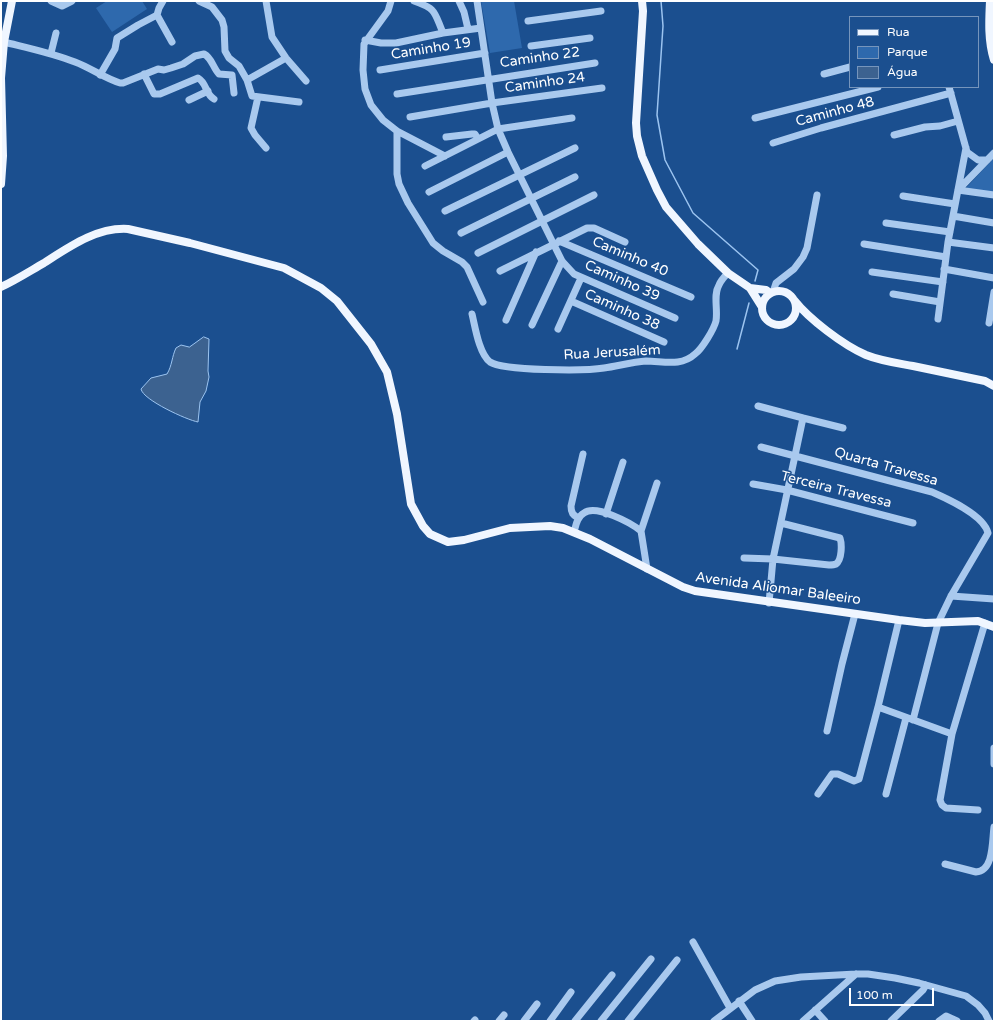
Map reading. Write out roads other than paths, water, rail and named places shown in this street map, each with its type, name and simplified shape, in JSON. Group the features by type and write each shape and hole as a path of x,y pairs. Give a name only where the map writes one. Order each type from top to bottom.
{"main road":[{"path":"1,184 3,156 1,78 4,42 12,1"},
{"path":"642,1 643,10 636,123 637,136 642,156 657,190 670,212 698,244 728,273 750,288 762,307 765,317 773,324 783,324 792,319 803,317 812,318"},
{"path":"990,1 990,47 994,60"},
{"name":"Avenida Aliomar Baleeiro","path":"1,288 74,244 100,234 120,229 128,229 187,242 288,269 321,288 337,301 372,344 382,362 387,372 397,414 410,504 423,526 430,534 448,542 464,540 510,528 556,527 574,532 683,587 695,591 769,603 899,620 938,623 978,621 994,627"},
{"path":"750,288 766,290 772,293"},
{"path":"762,307 763,302 772,293 781,291 788,294 812,318 846,344 866,355 985,381 994,386"},
{"path":"792,319 796,310 794,300"}],"street":[{"path":"51,1 62,6 70,2"},
{"path":"163,1 157,15 172,42"},
{"path":"199,1 212,7 219,14 224,27 225,51 229,58 239,66 247,80 249,91 252,96 299,102"},
{"path":"266,1 271,34 286,58 306,81"},
{"path":"392,1 388,11 365,40 363,50 365,89 371,105 383,120 397,131 445,156"},
{"path":"414,1 433,10 443,33"},
{"path":"459,1 464,12 468,30"},
{"name":"Caminho 39","path":"477,1 492,103 498,129 542,220 557,242 562,261 574,274 581,278 675,318"},
{"path":"528,21 601,10"},
{"path":"100,75 115,49 117,38 157,15"},
{"path":"365,40 381,43 396,43 443,33 481,28"},
{"path":"51,53 56,34"},
{"path":"531,46 590,38"},
{"path":"4,42 51,53 78,63 118,83 123,83 158,69 164,70 176,67 201,54 207,55 219,74 232,75 234,93"},
{"name":"Caminho 19","path":"380,70 485,53"},
{"path":"247,80 286,58"},
{"name":"Caminho 22","path":"397,94 595,63"},
{"path":"824,74 849,67"},
{"path":"144,74 154,94 160,94 196,78 200,78 204,82 210,96 214,99"},
{"name":"Caminho 24","path":"410,117 492,103 602,88"},
{"path":"755,118 874,88"},
{"path":"950,90 968,152 978,160 987,160"},
{"name":"Caminho 48","path":"773,143 950,90"},
{"path":"189,100 208,91"},
{"path":"258,97 251,128 266,148"},
{"path":"425,166 498,129 572,118"},
{"path":"894,135 958,121"},
{"path":"397,131 397,174 399,184 408,203 433,243 443,251 462,262 467,267 483,302"},
{"path":"446,137 475,134 478,139"},
{"path":"445,211 575,148"},
{"path":"938,319 948,242 966,148"},
{"path":"429,192 508,152"},
{"path":"958,190 994,153"},
{"path":"461,232 575,177"},
{"path":"958,190 994,195"},
{"path":"478,253 594,195"},
{"path":"772,293 776,283 794,269 803,257 807,248 817,195"},
{"path":"903,196 955,204"},
{"path":"953,216 994,222"},
{"path":"886,223 950,232"},
{"path":"500,271 583,229 591,228 625,242"},
{"name":"Caminho 40","path":"557,242 691,297"},
{"path":"948,242 994,248"},
{"path":"864,244 946,256"},
{"path":"506,320 536,252"},
{"path":"532,325 562,261"},
{"path":"944,269 994,278"},
{"path":"872,272 942,282"},
{"name":"Rua Jerusalém","path":"472,314 481,348 485,356 491,363 504,367 531,369 602,369 646,361 658,363 677,362 692,357 697,353 714,327 716,321 716,296 718,285 728,273"},
{"path":"558,329 581,278"},
{"path":"989,323 994,292"},
{"path":"893,294 940,302"},
{"name":"Caminho 38","path":"571,301 664,342"},
{"path":"758,406 843,428"},
{"path":"769,603 773,559 803,418"},
{"name":"Quarta Travessa","path":"761,447 932,492 957,504 977,518 987,528 988,533 951,596"},
{"path":"578,518 572,514 570,511 570,506 583,454"},
{"path":"606,514 623,462"},
{"path":"647,569 641,530 657,483"},
{"name":"Terceira Travessa","path":"753,484 787,490 913,523"},
{"path":"574,532 578,518 589,510 595,510 606,514 641,530"},
{"path":"744,558 773,559 835,565 840,558 842,542 840,538 781,523"},
{"path":"886,794 938,623 951,596 994,598"},
{"path":"827,731 855,614"},
{"path":"818,794 832,774 838,774 854,781 859,779 899,620"},
{"path":"978,810 946,808 940,802 952,734 985,623"},
{"path":"878,707 952,734"},
{"path":"994,748 994,764"},
{"path":"945,864 976,872 985,868 990,861 994,827"},
{"path":"693,942 730,1008"},
{"path":"601,1021 651,959"},
{"path":"628,1021 677,960"},
{"path":"803,1021 856,974"},
{"path":"714,1021 721,1019 730,1008 755,990 775,981 801,977 868,974 895,978 966,996 978,1005 985,1013 989,1021"},
{"path":"575,1021 612,975"},
{"path":"891,1021 923,990 926,985"},
{"path":"550,1021 571,992"},
{"path":"739,1001 752,1021"},
{"path":"524,1021 537,1004"},
{"path":"816,1010 825,1021"},
{"path":"939,1021 946,1016 957,1021"}],"water":[{"path":"204,337 209,339 209,377 206,391 200,402 198,422 185,418 157,404 149,399 141,389 151,378 167,374 176,348 181,345 189,347"}],"waterway":[{"path":"661,1 663,26 657,115 665,160 693,213 758,270 755,281"},
{"path":"737,349 749,303"}]}
